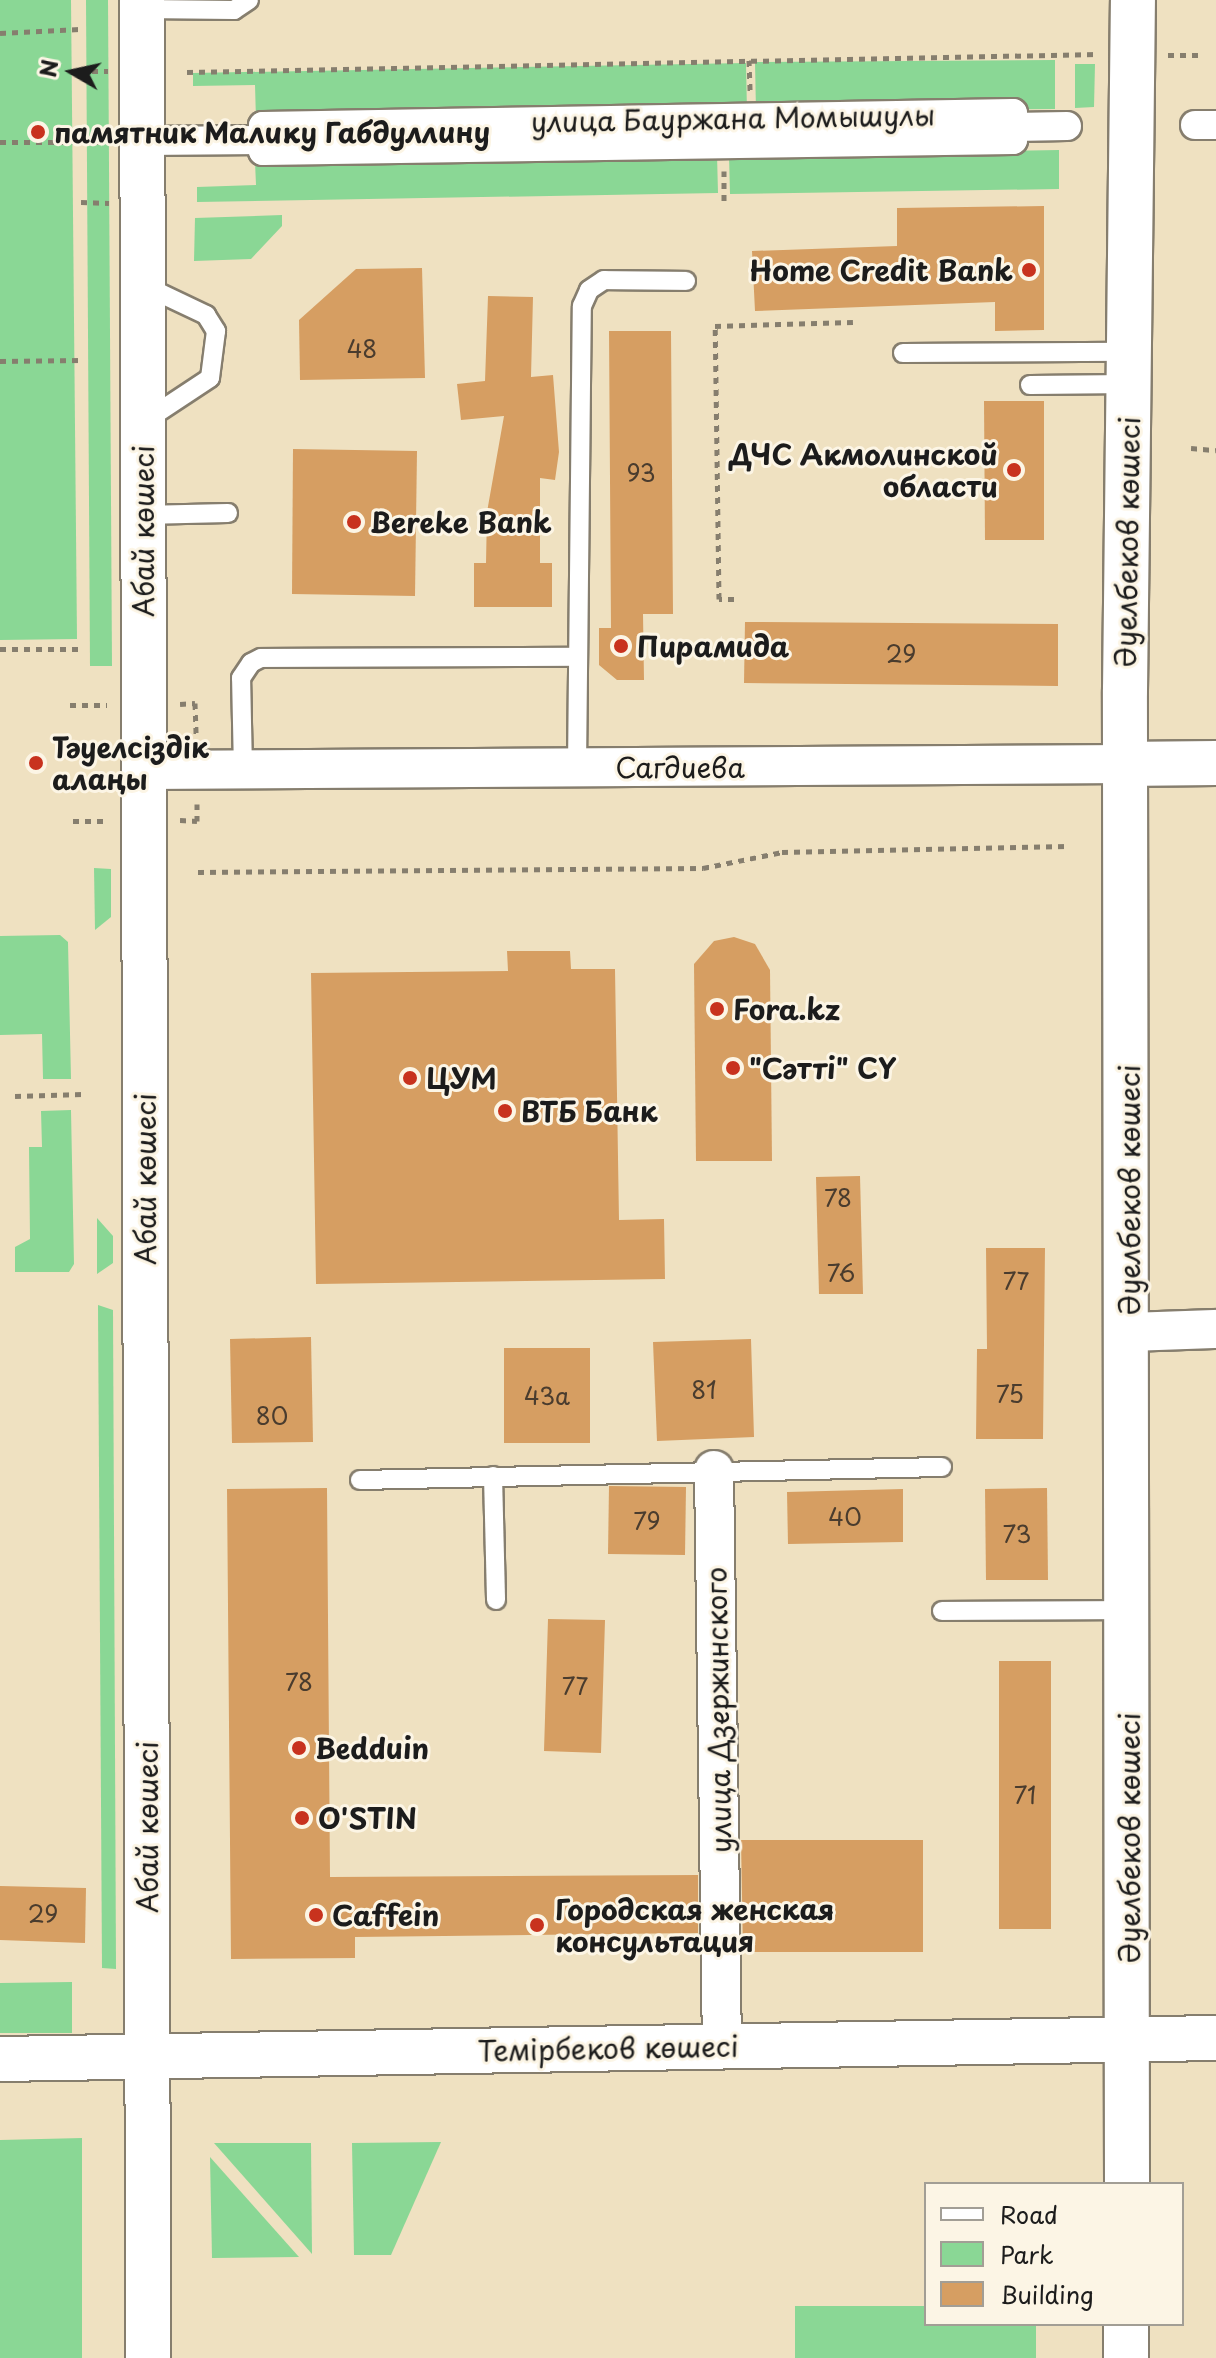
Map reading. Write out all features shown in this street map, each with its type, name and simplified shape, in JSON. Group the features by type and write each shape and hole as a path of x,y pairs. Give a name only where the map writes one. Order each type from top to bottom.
{"street":[{"name":"Әуелбеков көшесі","path":"1127,2182 1128,368 1133,0"},
{"name":"Абай көшесі","path":"142,5 126,142 143,285 148,2358"},
{"name":"улица Бауржана Момышулы","path":"126,142 263,140 263,126 484,134 805,129 1013,113 1014,127 1067,126"},
{"name":"Сагдиева","path":"144,770 1216,763"},
{"path":"1128,1332 1216,1329"},
{"name":"улица Дзержинского","path":"714,1470 722,2047"},
{"name":"Темірбеков көшесі","path":"0,2059 1216,2038"},
{"path":"1126,2326 1126,2358"}],"lane":[{"path":"142,5 234,10 249,0"},
{"path":"577,767 582,306 589,290 604,280 686,281"},
{"path":"143,285 206,315 216,331 210,378 143,422"},
{"path":"903,353 1128,368"},
{"path":"1030,385 1128,368"},
{"path":"143,515 228,513"},
{"path":"243,770 241,678 251,663 261,658 576,657"},
{"path":"360,1480 942,1467"},
{"path":"493,1476 496,1600"},
{"path":"942,1611 1128,1610"}],"path":[{"path":"0,33 80,29"},
{"path":"187,72 1134,54"},
{"path":"80,71 109,71"},
{"path":"0,142 126,142"},
{"path":"81,202 110,203"},
{"path":"734,599 719,599 715,326 853,322"},
{"path":"0,361 82,360"},
{"path":"1191,448 1216,450"},
{"path":"0,649 84,649"},
{"path":"70,705 107,705"},
{"path":"73,821 107,821"},
{"path":"198,872 703,868 782,852 1068,846"},
{"path":"15,1096 83,1094"}],"green space":[{"path":"0,0 71,0 77,639 0,640"},
{"path":"86,0 108,0 112,666 90,666"},
{"path":"1055,60 1055,109 756,111 755,62"},
{"path":"746,63 747,112 256,120 255,85 193,86 193,73"},
{"path":"1075,64 1095,64 1094,107 1075,108"},
{"path":"1059,150 1059,189 730,194 729,155"},
{"path":"717,154 718,193 197,202 197,187 256,185 255,162"},
{"path":"282,215 282,226 251,259 194,261 195,218"},
{"path":"94,868 111,869 111,917 95,930"},
{"path":"60,935 68,942 71,1079 43,1079 42,1034 0,1035 0,936"},
{"path":"71,1110 74,1264 69,1272 15,1272 15,1247 30,1239 29,1147 42,1147 41,1111"},
{"path":"97,1218 113,1236 113,1263 97,1274"},
{"path":"98,1305 113,1310 116,1969 102,1968"},
{"path":"72,1982 72,2033 0,2033 0,1983"},
{"path":"82,2138 82,2358 0,2358 0,2140"},
{"path":"441,2142 391,2255 354,2255 352,2143"},
{"path":"214,2143 311,2143 312,2254"},
{"path":"210,2157 299,2257 212,2258"},
{"path":"795,2306 924,2306 924,2326 1036,2326 1036,2358 795,2358"}],"building":[{"path":"1044,206 1044,330 995,331 995,302 755,311 752,251 897,246 897,208"},
{"path":"422,268 425,378 300,380 299,320 356,269"},
{"path":"488,296 533,297 531,377 553,375 559,452 555,480 540,478 540,563 552,563 552,607 474,607 474,563 486,563 487,512 504,416 461,420 457,384 485,381"},
{"path":"609,331 671,331 673,614 643,614 644,680 617,680 599,665 599,628 611,628"},
{"name":"ДЧС Акмолинской области","path":"984,401 1044,401 1044,540 985,540"},
{"name":"Bereke Bank","path":"293,449 417,451 415,596 292,594"},
{"path":"745,622 1058,624 1058,686 744,683"},
{"name":"\"Сәтті\" СY","path":"734,937 755,944 770,970 772,1161 696,1161 694,964 714,941"},
{"name":"ЦУМ","path":"507,951 570,951 571,969 615,969 619,1220 664,1219 665,1279 316,1284 311,973 508,971"},
{"path":"860,1176 863,1294 819,1294 816,1177"},
{"path":"986,1248 1045,1248 1043,1439 976,1439 977,1349 987,1349"},
{"path":"311,1337 313,1442 232,1443 230,1339"},
{"path":"751,1339 754,1437 657,1441 653,1342"},
{"path":"504,1348 590,1348 590,1443 504,1443"},
{"path":"609,1486 686,1487 685,1555 608,1554"},
{"path":"327,1488 330,1877 698,1875 698,1933 355,1937 355,1958 231,1959 227,1489"},
{"path":"1047,1488 1048,1580 986,1580 985,1489"},
{"path":"903,1489 903,1542 788,1544 787,1492"},
{"path":"548,1619 605,1620 601,1753 544,1751"},
{"path":"999,1661 1051,1661 1051,1929 999,1929"},
{"path":"741,1840 923,1840 923,1952 743,1952"},
{"path":"0,1886 86,1888 85,1943 0,1940"}],"place":[{"name":"памятник Малику Габдуллину","path":"38,132"},
{"name":"Home Credit Bank","path":"1029,270"},
{"name":"ДЧС Акмолинской области","path":"1014,470"},
{"name":"Bereke Bank","path":"354,522"},
{"name":"Пирамида","path":"621,646"},
{"name":"Тәуелсіздік алаңы","path":"36,763"},
{"name":"Fora.kz","path":"717,1009"},
{"name":"\"Сәтті\" СY","path":"733,1068"},
{"name":"ЦУМ","path":"410,1078"},
{"name":"ВТБ Банк","path":"505,1111"},
{"name":"Bedduin","path":"299,1748"},
{"name":"O'STIN","path":"302,1818"},
{"name":"Caffein","path":"316,1915"},
{"name":"Городская женская консультация","path":"537,1925"}]}
